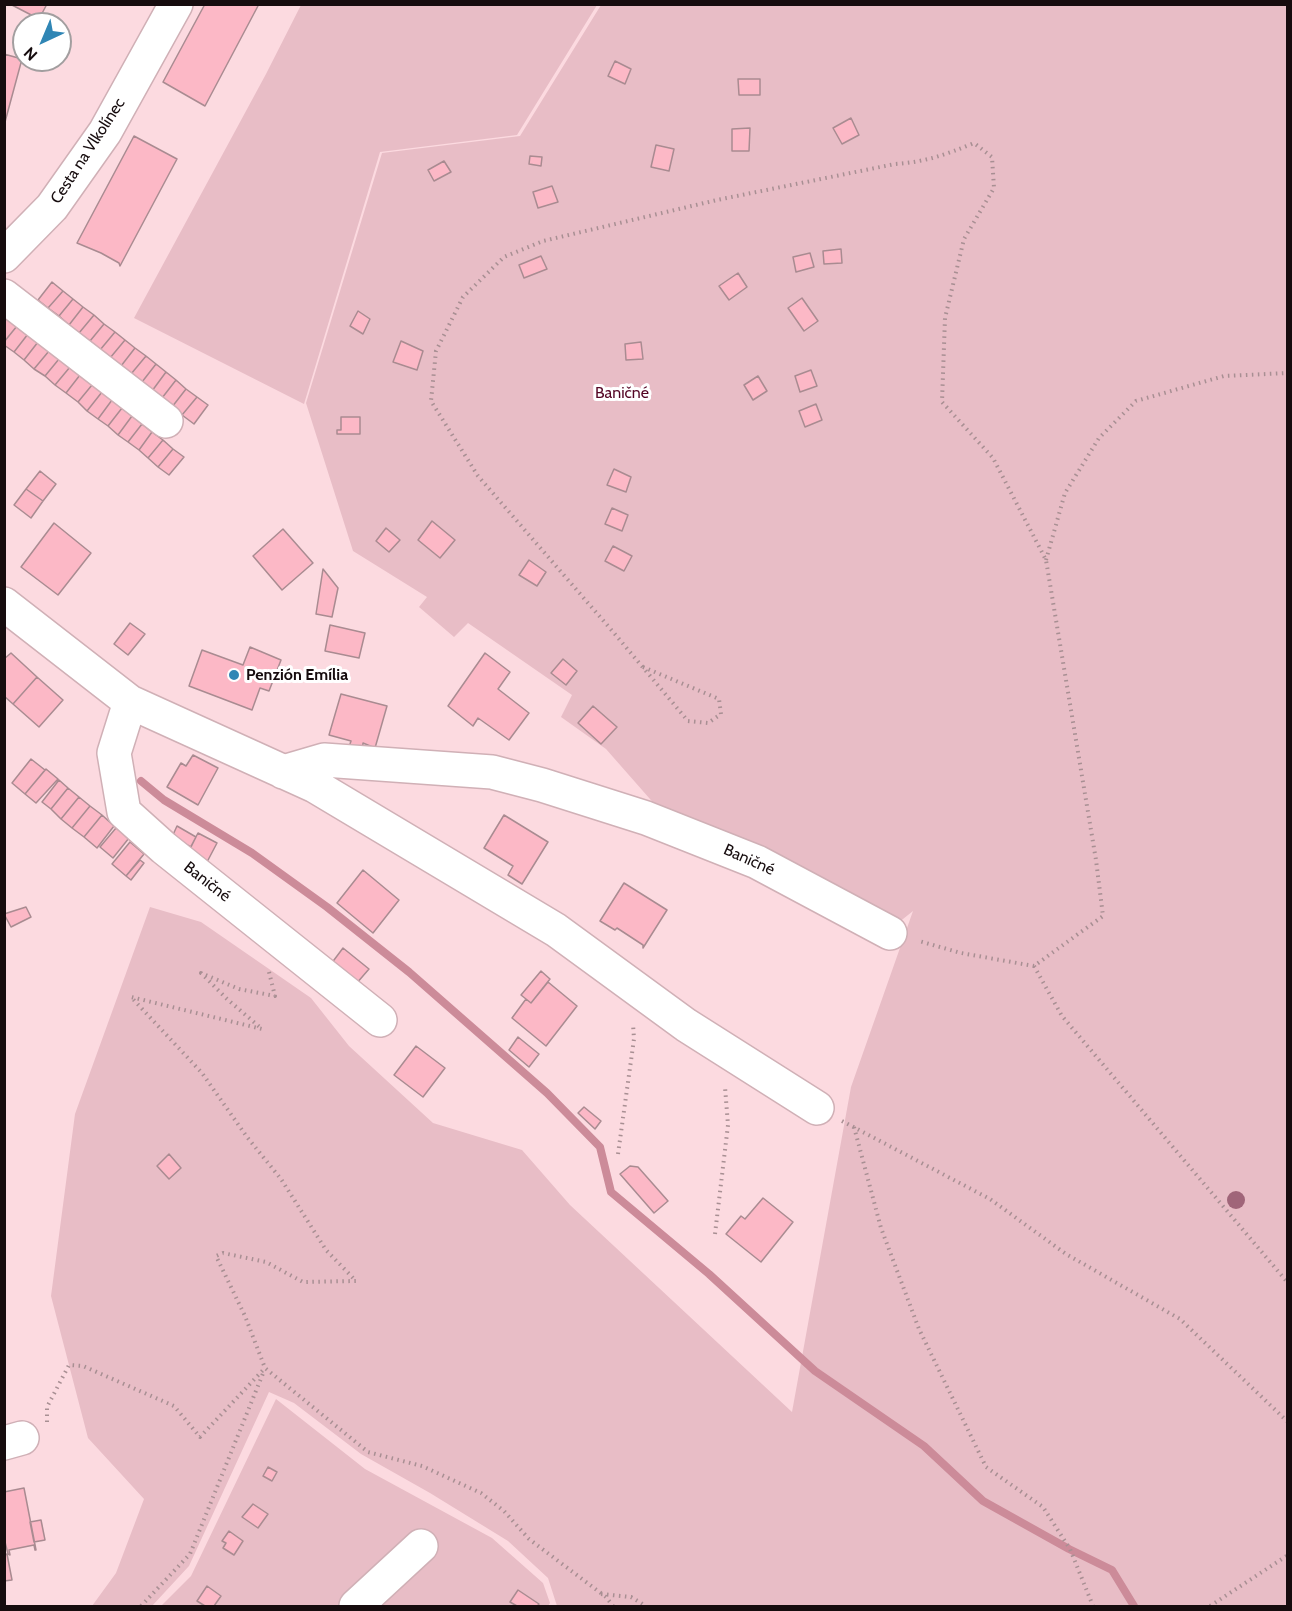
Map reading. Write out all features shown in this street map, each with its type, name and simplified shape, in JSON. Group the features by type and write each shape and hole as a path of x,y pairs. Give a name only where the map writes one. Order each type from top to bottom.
{"street":[{"name":"Cesta na Vlkolínec","path":"4,256 52,207 105,132 176,4"},
{"path":"4,296 166,421"},
{"path":"4,604 130,702 315,786 556,930 686,1025 817,1108"},
{"name":"Baničné","path":"130,702 114,753 124,812 165,848 380,1020"},
{"name":"Baničné","path":"283,772 324,760 492,772 542,784 646,818 757,862 890,933"},
{"path":"356,1606 421,1546"}],"path":[{"path":"643,668 719,699 721,714 708,723 688,721 478,476 431,401 436,351 463,297 504,257 543,241 717,200 894,164 936,159 974,143 992,157 994,188 964,239 945,318 942,402 993,458 1046,560 1103,916 1034,966 961,953 890,933"},
{"path":"1046,560 1065,493 1099,438 1136,401 1224,376 1287,373"},
{"path":"1034,966 1062,1016 1287,1283"},
{"path":"268,967 275,996 239,989 201,973 262,1029 131,998 202,1073 247,1137 282,1179 326,1250 356,1281 303,1282 266,1262 223,1253 216,1256 245,1316 265,1368 368,1452 422,1466 481,1493 504,1510 528,1539 600,1593 613,1606"},
{"path":"618,1154 634,1039 630,984"},
{"path":"716,1234 728,1125 721,1047"},
{"path":"817,1108 990,1199 1066,1254 1180,1319 1287,1422"},
{"path":"854,1127 881,1227 920,1329 986,1467 1043,1507 1070,1549 1093,1606"},
{"path":"24,1436 47,1407 69,1365 83,1366 174,1406 200,1437 265,1368"},
{"path":"141,1606 190,1554 265,1368"},
{"path":"1210,1606 1287,1555"},
{"path":"600,1593 631,1597 646,1606"}],"green space":[{"path":"301,5 597,5 517,135 380,152 304,404 134,318"},
{"path":"601,5 1287,5 1287,1606 557,1606 548,1578 508,1541 361,1454 294,1403 269,1392 189,1566 152,1606 92,1606 116,1573 144,1499 88,1438 51,1296 75,1114 150,907 201,922 311,998 349,1046 433,1123 522,1150 570,1205 792,1412 851,1087 913,911 898,923 657,807 606,749 561,717 572,695 468,623 454,637 419,607 427,597 353,551 306,403 382,153 520,136"},
{"path":"276,1399 365,1469 492,1538 543,1583 550,1603 548,1606 161,1606 191,1576"}],"building":[{"path":"10,4 47,4 43,12 25,12"},
{"path":"205,4 259,4 205,106 163,82"},
{"path":"4,54 12,56 12,72 18,72 4,122"},
{"path":"615,61 631,69 625,84 608,76"},
{"path":"738,79 760,79 760,95 739,95"},
{"path":"851,118 859,135 842,144 833,128"},
{"path":"750,128 749,151 732,151 732,129"},
{"path":"134,136 177,159 120,266 119,263 101,253 77,243"},
{"path":"656,145 674,149 669,171 651,167"},
{"path":"530,156 542,157 541,166 529,164"},
{"path":"444,161 451,172 434,181 428,170"},
{"path":"552,186 558,202 538,208 533,192"},
{"path":"841,249 842,263 824,264 823,251"},
{"path":"810,253 814,267 796,272 793,257"},
{"path":"541,256 547,269 524,278 519,265"},
{"path":"738,273 747,287 729,300 719,286"},
{"path":"52,282 63,291 48,308 38,300"},
{"path":"63,291 73,299 59,316 48,308"},
{"path":"802,298 818,321 804,331 788,308"},
{"path":"73,299 83,307 69,325 59,316"},
{"path":"83,307 94,315 79,333 69,325"},
{"path":"358,311 370,319 363,334 350,326"},
{"path":"94,315 104,324 90,341 79,333"},
{"path":"7,318 17,326 4,342 4,321"},
{"path":"104,324 115,332 100,350 90,341"},
{"path":"17,326 28,334 14,352 4,345 4,342"},
{"path":"115,332 125,340 110,358 100,350"},
{"path":"28,334 38,342 24,360 14,352"},
{"path":"125,340 135,348 121,366 110,358"},
{"path":"401,341 423,351 417,370 393,362"},
{"path":"38,342 49,351 34,369 24,360"},
{"path":"641,342 643,359 626,360 625,344"},
{"path":"135,348 146,356 131,374 121,366"},
{"path":"49,351 59,359 45,376 34,369"},
{"path":"146,356 156,364 142,382 131,374"},
{"path":"59,359 70,367 55,385 45,376"},
{"path":"156,364 166,372 152,391 142,382"},
{"path":"70,367 80,375 66,393 55,385"},
{"path":"811,370 817,386 800,392 795,376"},
{"path":"166,372 176,380 162,398 152,391"},
{"path":"80,375 92,385 78,402 66,393"},
{"path":"758,376 767,391 753,400 744,385"},
{"path":"176,380 186,389 172,407 162,398"},
{"path":"92,385 102,392 87,411 78,402"},
{"path":"186,389 197,397 182,415 172,407"},
{"path":"102,392 112,400 98,419 87,411"},
{"path":"197,397 208,405 194,424 182,415"},
{"path":"112,400 122,408 108,426 98,419"},
{"path":"816,404 822,420 805,427 799,411"},
{"path":"122,408 132,416 118,435 108,426"},
{"path":"132,416 142,424 128,442 118,435"},
{"path":"341,417 360,417 360,434 337,434 337,430 341,430"},
{"path":"142,424 152,432 139,450 128,442"},
{"path":"152,432 163,440 148,458 139,450"},
{"path":"163,440 173,449 158,467 148,458"},
{"path":"173,449 184,457 169,475 158,467"},
{"path":"614,469 631,477 626,492 607,485"},
{"path":"40,471 56,484 43,501 26,489"},
{"path":"26,489 43,501 31,518 14,505"},
{"path":"612,508 628,515 622,531 605,524"},
{"path":"432,521 455,540 440,558 418,540"},
{"path":"54,523 91,553 58,595 21,567"},
{"path":"386,528 400,540 389,552 376,541"},
{"path":"283,529 313,563 282,590 253,556"},
{"path":"613,546 632,556 624,571 605,561"},
{"path":"529,560 546,572 537,586 519,575"},
{"path":"323,569 338,588 332,617 316,614"},
{"path":"130,623 145,634 128,655 114,644"},
{"path":"330,625 365,633 359,658 325,651"},
{"name":"Penzión Emília","path":"250,647 281,660 269,691 260,688 252,710 189,686 202,650 243,665"},
{"path":"11,653 37,677 13,704 4,696 4,659"},
{"path":"485,653 510,672 498,689 529,713 509,740 478,718 473,726 448,706"},
{"path":"563,659 577,671 566,685 551,673"},
{"path":"37,677 63,700 39,727 13,704"},
{"path":"341,694 387,706 375,748 363,743 362,750 349,747 351,741 329,735"},
{"path":"593,706 617,727 601,744 578,723"},
{"path":"193,755 218,768 198,805 167,787 181,763 186,766"},
{"path":"31,759 45,770 25,794 12,783"},
{"path":"46,769 58,779 36,803 25,794"},
{"path":"59,780 68,788 51,809 42,802"},
{"path":"68,788 79,797 61,819 51,809"},
{"path":"79,797 90,806 72,828 61,819"},
{"path":"90,806 102,815 84,837 72,828"},
{"path":"102,815 114,826 97,848 84,837"},
{"path":"504,815 548,842 522,884 508,875 513,866 484,848"},
{"path":"177,826 196,837 191,847 172,837"},
{"path":"116,828 129,838 113,858 100,847"},
{"path":"198,833 217,843 207,862 188,852"},
{"path":"130,842 144,854 126,876 112,864"},
{"path":"140,860 144,863 131,880 126,876"},
{"path":"363,870 399,900 373,933 337,903"},
{"path":"624,883 667,910 643,948 643,945 617,928 615,930 600,921"},
{"path":"26,907 31,917 11,927 4,914"},
{"path":"343,948 369,969 356,984 331,964"},
{"path":"541,971 550,979 531,1003 521,995"},
{"path":"548,982 577,1006 546,1046 512,1018 526,999 531,1003"},
{"path":"518,1037 539,1054 529,1067 509,1050"},
{"path":"416,1046 445,1068 423,1097 394,1075"},
{"path":"584,1107 601,1121 595,1129 578,1113"},
{"path":"169,1154 181,1168 169,1179 157,1166"},
{"path":"630,1166 638,1167 668,1201 654,1213 620,1174"},
{"path":"763,1198 793,1222 761,1262 726,1234 741,1216 745,1219"},
{"path":"268,1467 277,1472 272,1481 263,1476"},
{"path":"24,1488 36,1550 34,1545 9,1550 10,1555 4,1538 4,1492"},
{"path":"253,1504 268,1514 258,1528 242,1517"},
{"path":"41,1520 45,1540 34,1542 30,1522"},
{"path":"229,1531 243,1541 234,1555 223,1548 226,1543 222,1541"},
{"path":"7,1554 12,1580 4,1581 4,1555"},
{"path":"207,1586 221,1596 214,1606 205,1606 197,1601"},
{"path":"518,1590 539,1604 537,1606 517,1606 510,1602"}],"waterway":[{"path":"141,781 164,800 252,853 327,907 409,972 547,1093 600,1147 611,1192 709,1274 815,1371 924,1446 983,1501 1112,1570 1134,1606"}],"place":[{"name":"Penzión Emília","path":"234,675"}]}
